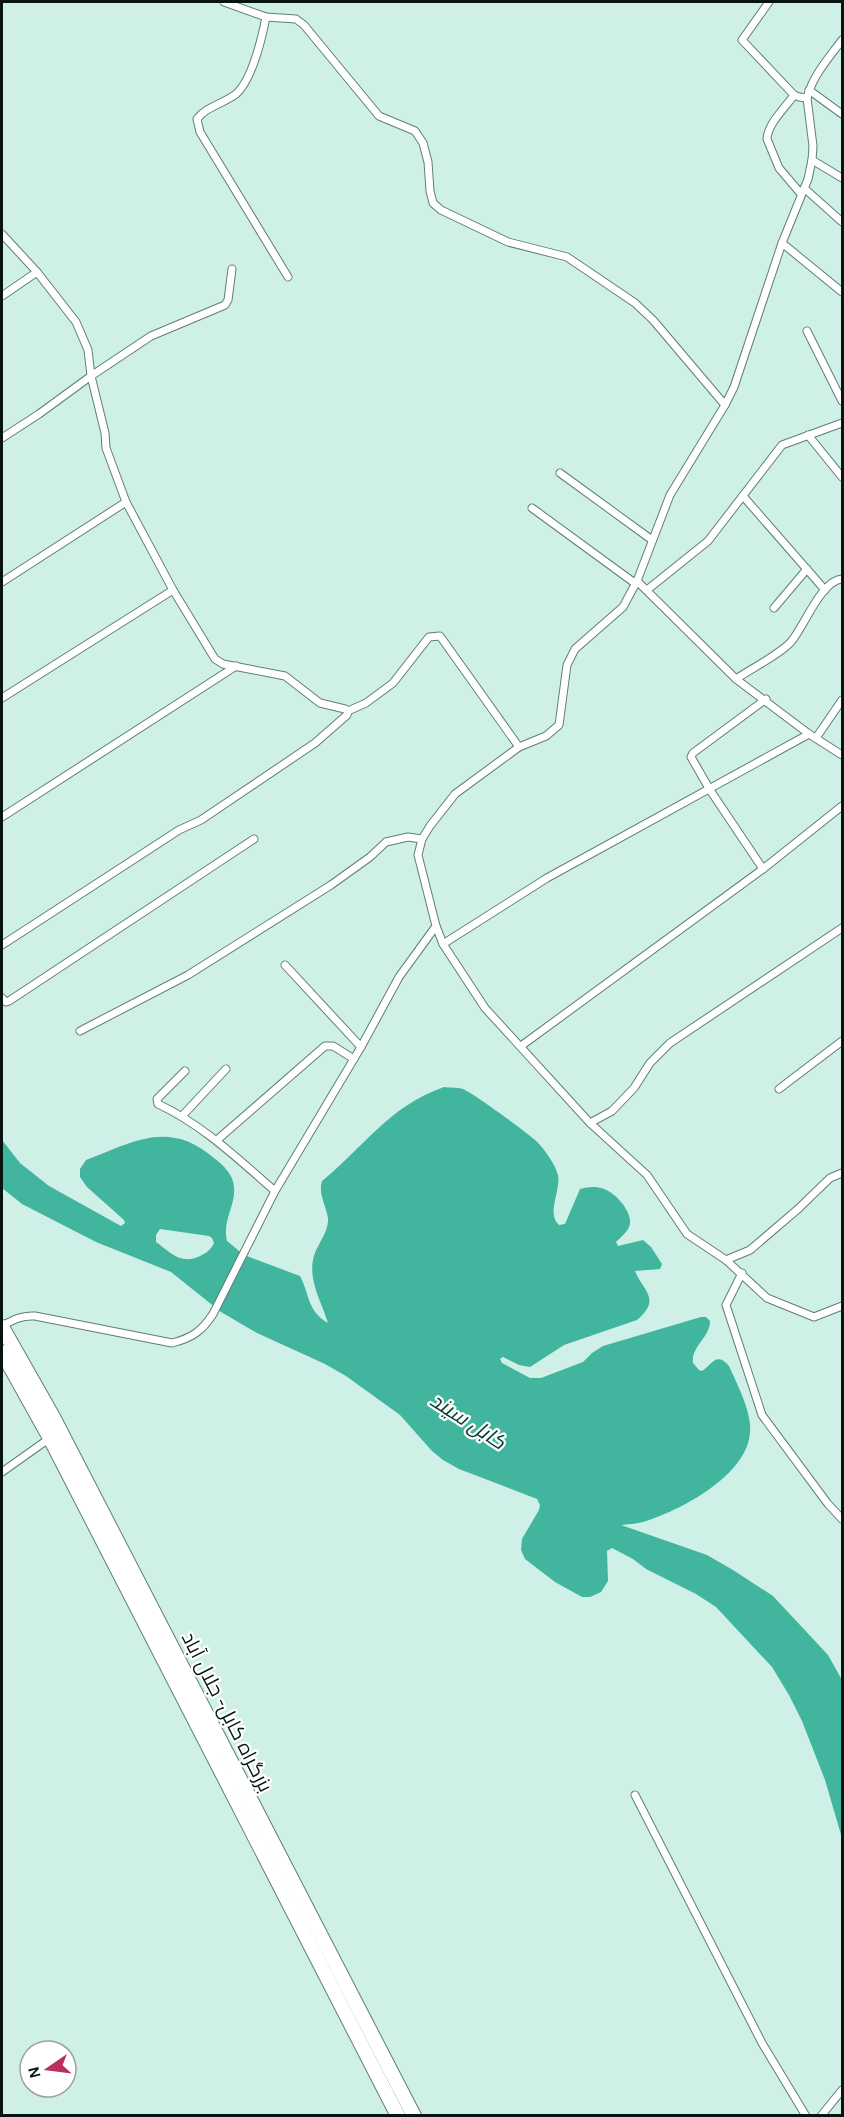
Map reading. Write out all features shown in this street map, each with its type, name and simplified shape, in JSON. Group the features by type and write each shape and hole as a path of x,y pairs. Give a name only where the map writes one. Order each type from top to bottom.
{"highway":[{"name":"بزرگراه کابل- جلال آباد","path":"2,1327 7,1352 71,1465 286,1883 362,2015 414,2115"},
{"name":"بزرگراه کابل- جلال آباد","path":"47,1420 50,1438 71,1465"},
{"name":"بزرگراه کابل- جلال آباد","path":"286,1883 349,2024 398,2115"}],"street":[{"path":"224,2 266,17 296,19 304,25 379,116 415,131 423,143 428,162 433,203 441,210 508,242 567,256 626,297 653,320 725,405"},
{"path":"769,2 742,40 794,95 799,98 808,94"},
{"path":"266,17 247,82 234,95 201,113 197,119 200,132 288,277"},
{"path":"843,40 814,77 808,94 813,146 812,160 734,387 670,495 637,582 623,607 575,649 567,665 559,725 546,736 519,747 455,794 422,839 418,855 436,926 443,944 485,1008 590,1123 647,1175 687,1234 726,1260 767,1299 814,1317 843,1306"},
{"path":"808,94 843,114"},
{"path":"794,95 767,134 769,148 779,168 803,191 843,222"},
{"path":"812,160 843,178"},
{"path":"2,234 37,272 76,322 88,350 110,462 126,502 173,590 215,659 223,664 285,676 320,703 348,711"},
{"path":"782,243 843,292"},
{"path":"2,438 151,336 225,305 228,300 232,269"},
{"path":"2,296 37,272"},
{"path":"807,331 843,401"},
{"path":"646,590 708,541 782,445 843,423"},
{"path":"808,435 843,477"},
{"path":"560,473 652,540"},
{"path":"743,496 825,590"},
{"path":"2,582 126,502"},
{"path":"532,508 637,582 735,679 843,755"},
{"path":"774,608 807,569"},
{"path":"735,679 790,643 825,590 837,580 843,579"},
{"path":"2,698 173,590"},
{"path":"2,945 179,830 201,820 315,743 347,715 348,711 366,703 393,683 429,637 440,636 519,747"},
{"path":"2,817 236,666"},
{"path":"763,869 710,790 691,755 766,699"},
{"path":"443,944 547,878 813,736 843,700"},
{"path":"521,1046 763,869 843,806"},
{"path":"80,1031 188,975 331,885 370,857 386,842 408,837 422,839"},
{"path":"2,998 6,1002 9,1001 255,839"},
{"path":"2,1327 17,1318 35,1316 172,1343 188,1339 204,1329 275,1191 361,1047 399,977 436,926"},
{"path":"590,1123 612,1111 634,1088 650,1063 670,1042 843,928"},
{"path":"285,965 361,1047"},
{"path":"779,1089 843,1041"},
{"path":"217,1140 325,1046 333,1046 354,1059"},
{"path":"183,1115 226,1069"},
{"path":"185,1071 156,1102 183,1115 217,1140 275,1191"},
{"path":"726,1260 750,1250 830,1178 843,1173"},
{"path":"742,1273 726,1305 762,1415 828,1504 843,1519"},
{"path":"2,1472 50,1438"},
{"path":"635,1795 762,2043 806,2115"},
{"path":"821,2115 843,2090"}],"water":[{"name":"کابل سيند","path":"444,1087 461,1088 522,1129 545,1152 558,1175 554,1214 559,1225 565,1224 580,1189 598,1187 604,1189 623,1204 629,1216 629,1227 616,1242 618,1246 643,1240 651,1247 662,1264 660,1269 635,1271 649,1301 644,1313 637,1320 564,1345 530,1367 519,1365 503,1357 500,1359 502,1363 530,1378 541,1378 583,1362 603,1346 701,1317 706,1317 710,1321 707,1332 695,1352 693,1363 702,1371 717,1359 729,1366 749,1416 750,1432 746,1448 738,1463 725,1476 693,1500 658,1517 640,1523 621,1525 707,1555 733,1570 773,1596 828,1655 842,1680 842,1838 825,1780 802,1721 789,1695 772,1667 716,1607 612,1548 607,1551 608,1581 601,1592 590,1597 582,1597 555,1582 525,1559 521,1550 522,1539 539,1510 540,1505 537,1499 459,1469 443,1460 400,1415 346,1376 257,1333 221,1312 171,1272 96,1242 22,1204 2,1188 2,1140 20,1163 49,1186 121,1226 125,1223 124,1220 87,1187 80,1177 80,1169 86,1160 135,1141 166,1137 182,1139 198,1146 214,1158 232,1178 234,1194 226,1226 227,1241 244,1255 300,1276 313,1308 328,1323 312,1273 314,1256 328,1223 321,1190 322,1181 392,1116 424,1095","holes":["160,1229 209,1236 214,1243 210,1249 205,1254 187,1259 172,1254 156,1242 156,1235"]}]}
